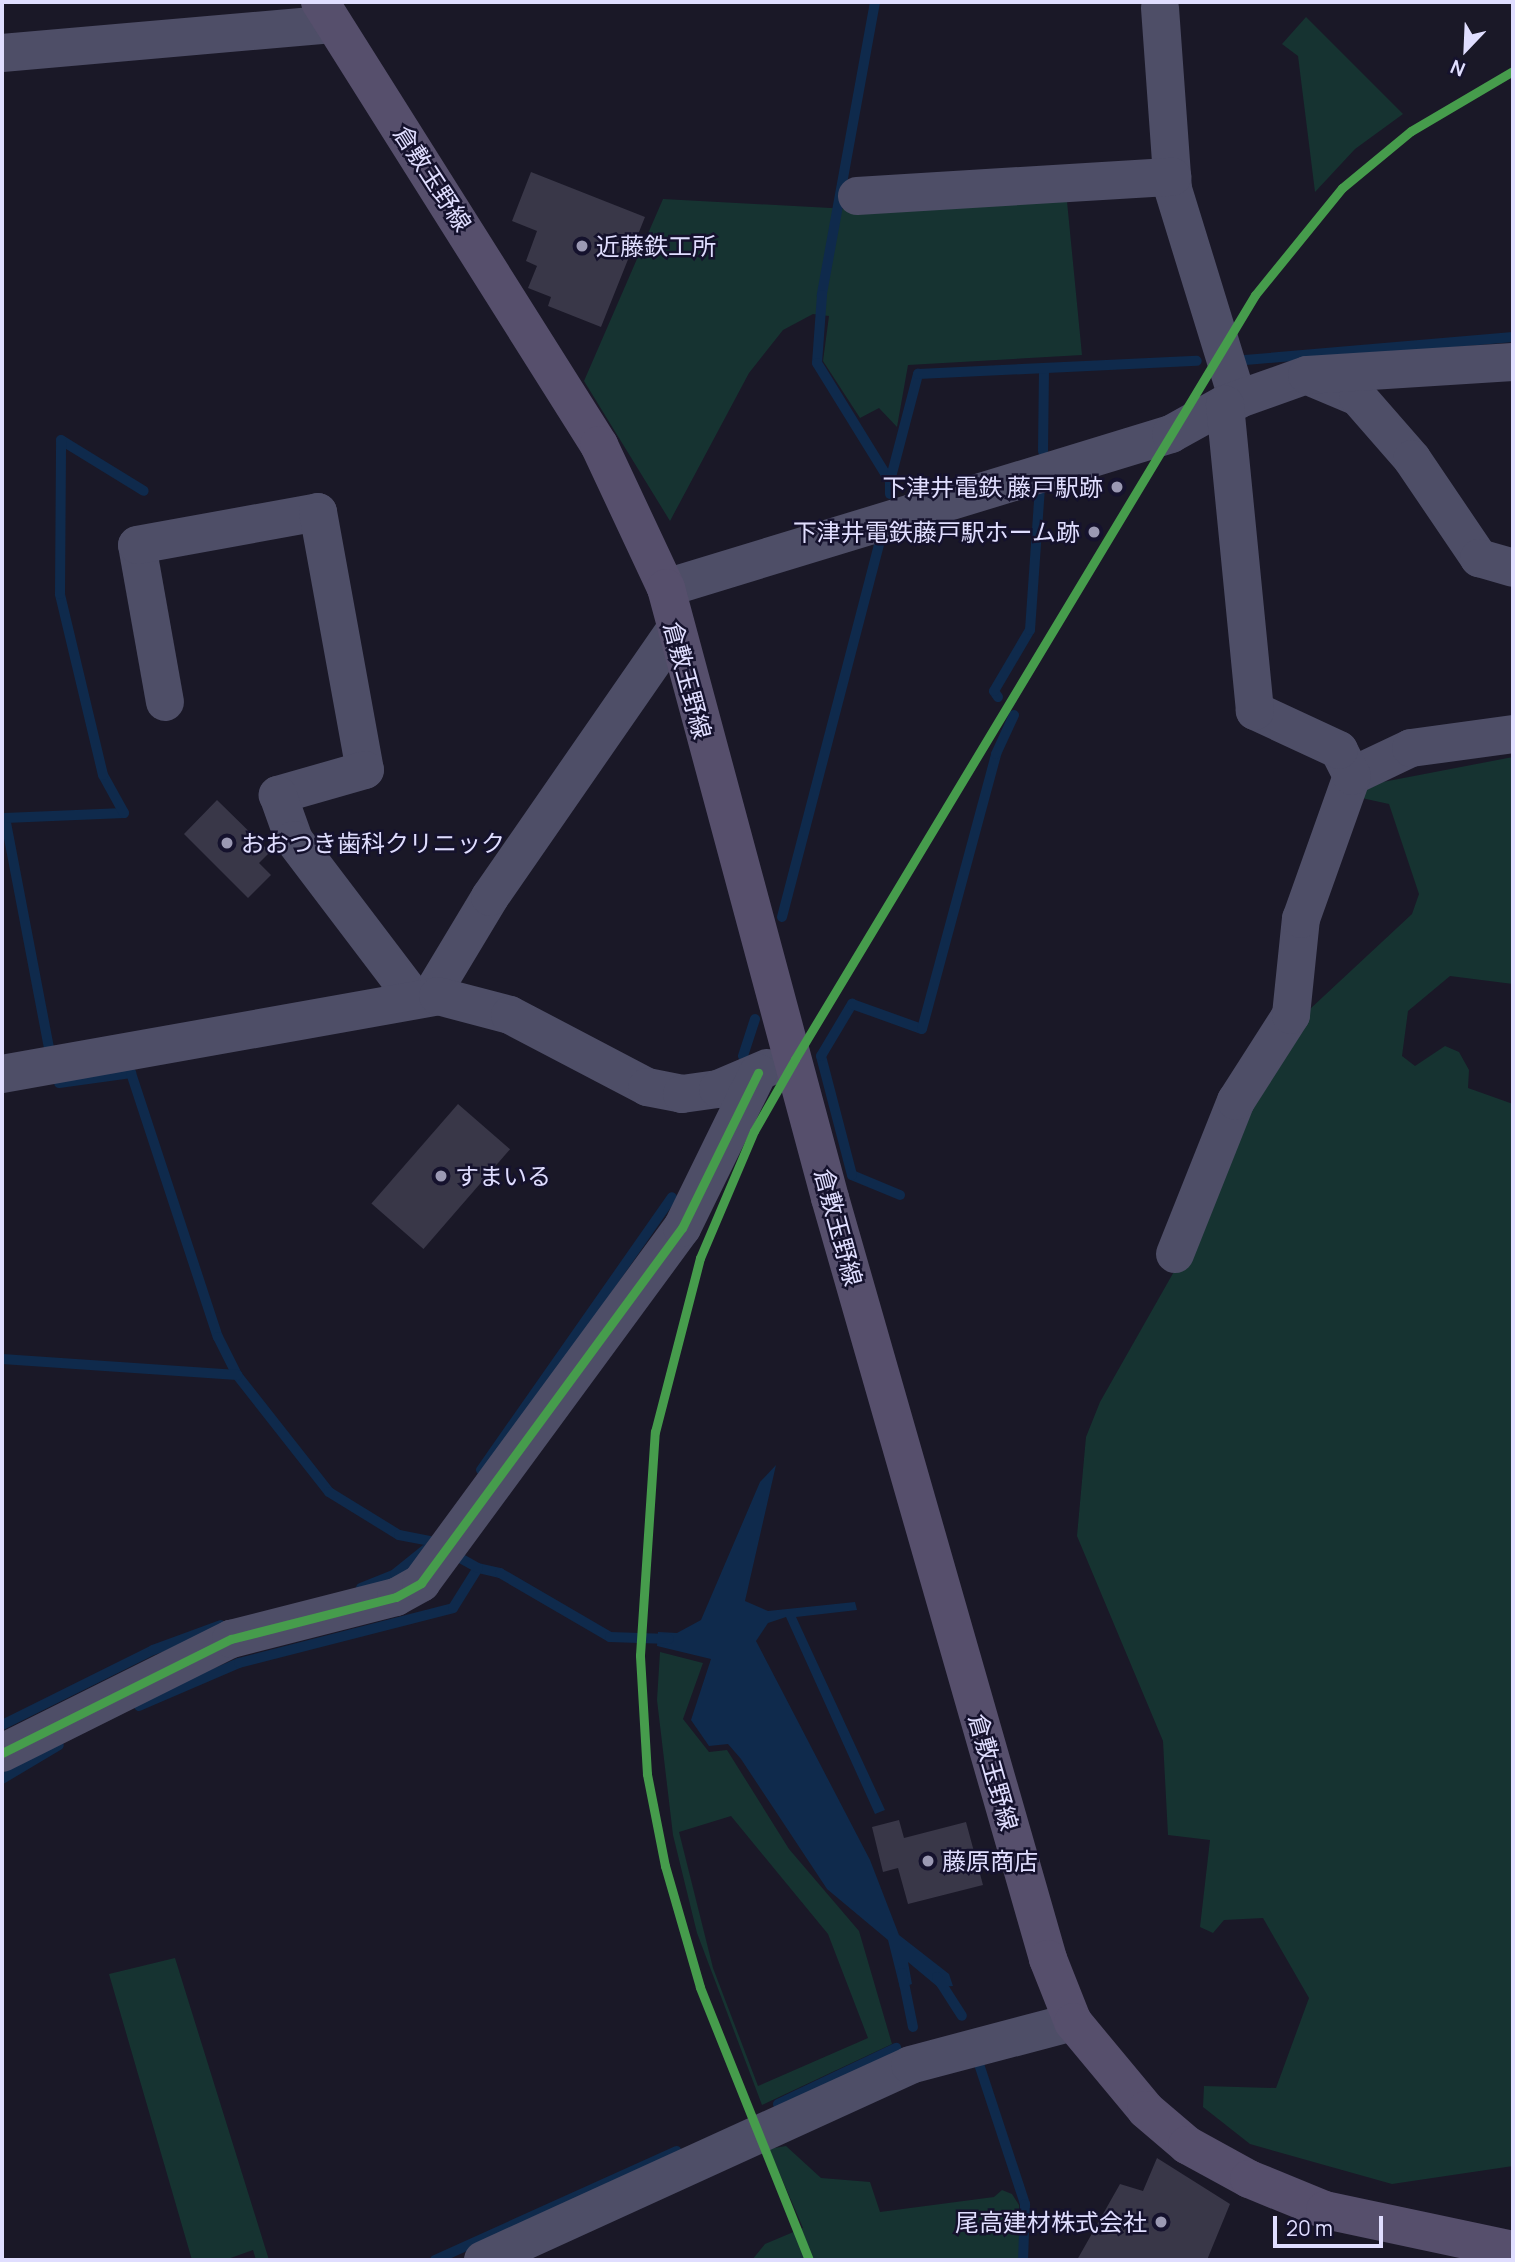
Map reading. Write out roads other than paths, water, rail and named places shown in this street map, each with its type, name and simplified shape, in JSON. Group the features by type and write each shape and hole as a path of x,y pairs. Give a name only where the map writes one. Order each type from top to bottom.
{"main road":[{"name":"倉敷玉野線","path":"327,13 599,445 666,588 673,633 1029,1892 1073,2022 1146,2110 1187,2145 1250,2179 1325,2210 1513,2250"}],"street":[{"path":"1160,4 1172,177 1231,402 1255,711 1339,750 1352,776"},
{"path":"2,53 327,13"},
{"path":"857,196 1172,177"},
{"path":"666,588 1171,434 1231,402 1307,375 1513,362"},
{"path":"1307,375 1358,397 1412,459 1479,558 1513,568"},
{"path":"165,702 137,545 318,512 365,770 278,795 295,840 422,997"},
{"path":"422,997 673,633"},
{"path":"1175,1254 1236,1101 1292,1015 1301,919 1352,776 1411,748 1513,734"},
{"path":"2,1074 422,997 510,1015 647,1087 682,1094 758,1073 793,1052"},
{"path":"2,1753 231,1639 396,1597 447,1554 682,1228 758,1073"},
{"path":"483,2260 911,2065 1073,2022"}],"water":[{"path":"776,1465 745,1601 768,1611 855,1602 857,1610 796,1617 885,1810 875,1814 786,1617 768,1623 756,1641 870,1860 899,1935 949,1974 953,1986 938,1987 908,1962 912,1984 900,1988 888,1940 827,1889 741,1759 728,1744 709,1746 691,1720 711,1659 657,1646 658,1632 677,1633 701,1620 760,1482"}],"waterway":[{"path":"875,2 822,295 817,363 890,481 890,494"},
{"path":"1245,360 1513,337"},
{"path":"890,481 918,374 1197,361"},
{"path":"1043,451 1044,368"},
{"path":"61,440 144,491"},
{"path":"49,1048 5,818 124,813 103,775 60,594 61,440"},
{"path":"998,697 994,691 1030,630 1040,488"},
{"path":"782,917 882,534"},
{"path":"900,1195 852,1175 821,1056 852,1004 922,1029 996,754 1014,715"},
{"path":"743,1056 755,1019"},
{"path":"59,1083 131,1073 218,1337 237,1375 329,1492 399,1535 429,1541"},
{"path":"481,1470 672,1197"},
{"path":"2,1359 237,1375"},
{"path":"361,1588 395,1574 425,1550"},
{"path":"139,1706 239,1663 453,1608 478,1568 451,1553"},
{"path":"478,1568 500,1573 610,1637 669,1639"},
{"path":"2,1725 153,1650 221,1625"},
{"path":"2,1779 59,1745"},
{"path":"902,1973 913,2027"},
{"path":"937,1977 962,2016"},
{"path":"778,2104 896,2048"},
{"path":"978,2061 1025,2204 1023,2260"},
{"path":"435,2260 676,2151"}],"place":[{"name":"近藤鉄工所","path":"582,246"},
{"name":"下津井電鉄 藤戸駅跡","path":"1117,487"},
{"name":"下津井電鉄藤戸駅ホーム跡","path":"1094,532"},
{"name":"おおつき歯科クリニック","path":"227,843"},
{"name":"すまいる","path":"441,1176"},
{"name":"藤原商店","path":"928,1861"},
{"name":"尾高建材株式会社","path":"1161,2222"}]}
